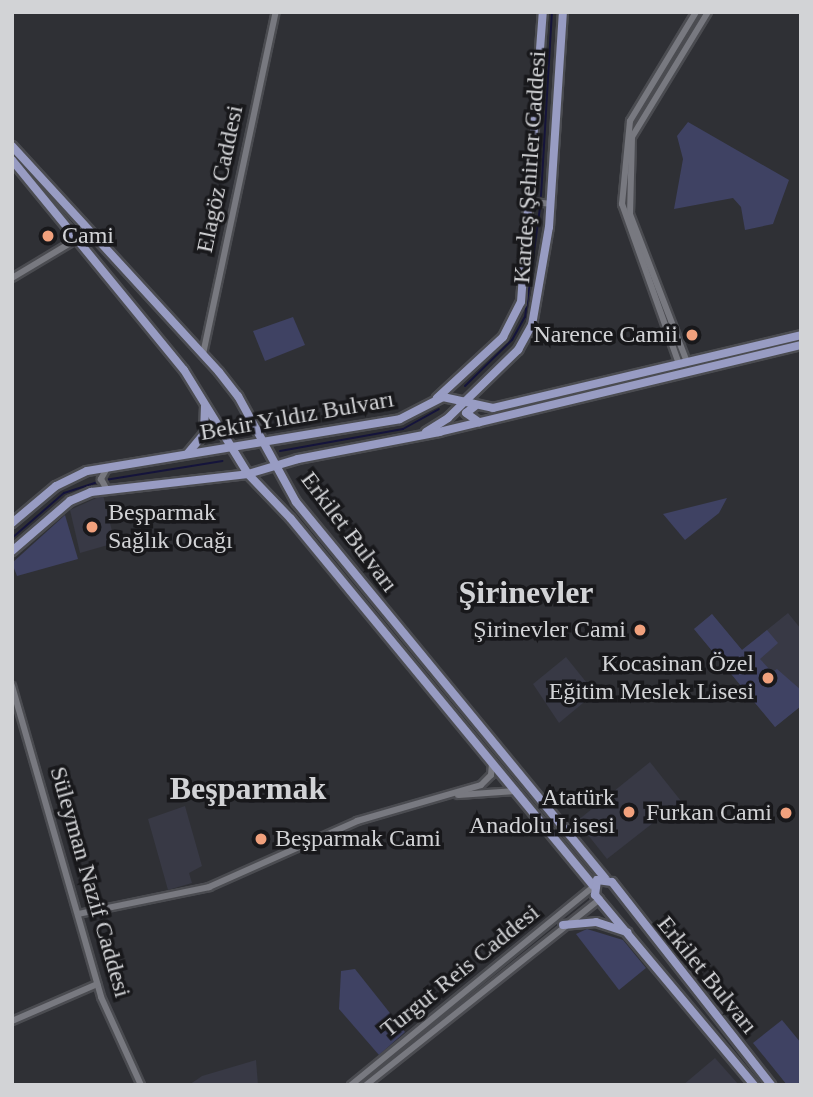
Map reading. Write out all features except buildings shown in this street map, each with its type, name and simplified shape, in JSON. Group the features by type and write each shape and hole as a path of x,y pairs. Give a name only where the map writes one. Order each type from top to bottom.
{"main road":[{"name":"Kardeş Şehirler Caddesi","path":"435,400 503,337 514,320 524,289 543,12"},
{"name":"Kardeş Şehirler Caddesi","path":"414,437 442,423 518,350 531,330 542,289 551,204 563,12"},
{"name":"Erkilet Bulvarı","path":"12,146 238,396 302,510 614,887 771,1085"},
{"name":"Erkilet Bulvarı","path":"12,160 184,370 248,474 292,519 754,1085"},
{"path":"465,400 475,406 493,408 801,335"},
{"name":"Bekir Yıldız Bulvarı","path":"12,551 70,501 91,492 201,476 248,474 481,422 801,345"},
{"name":"Bekir Yıldız Bulvarı","path":"12,523 61,482 107,468 185,456 261,439 400,419 435,400 451,397 465,400"},
{"path":"185,456 204,434 205,404"},
{"path":"475,406 467,415 481,422"},
{"path":"252,422 277,438"},
{"path":"593,886 605,878"},
{"path":"601,899 611,896 614,887"},
{"path":"563,925 596,922 632,935"}],"street":[{"name":"Elagöz Caddesi","path":"202,354 276,12"},
{"path":"683,363 625,222 625,146 630,121 696,12"},
{"path":"683,363 630,214 632,137 708,12"},
{"path":"530,202 551,204"},
{"path":"12,278 77,239"},
{"path":"106,489 101,478 107,468"},
{"name":"Süleyman Nazif Caddesi","path":"12,686 97,984 141,1085"},
{"path":"78,914 209,887 357,821 485,782 492,771 491,761"},
{"path":"442,797 516,791"},
{"name":"Turgut Reis Caddesi","path":"351,1085 593,886"},
{"name":"Turgut Reis Caddesi","path":"366,1085 563,925 601,899"},
{"path":"12,1021 97,984"}],"shaded area":[{"path":"688,122 789,180 773,224 745,230 741,207 733,198 674,209 683,159 677,136"},
{"path":"293,317 305,345 265,361 253,331"},
{"name":"Beşparmak Sağlık Ocağı","path":"103,495 115,543 80,553 70,510"},
{"path":"727,498 719,513 685,540 663,514"},
{"path":"65,515 78,559 17,576 12,563"},
{"name":"Kocasinan Özel Eğitim Meslek Lisesi","path":"788,613 801,629 801,706 775,727 694,629 712,614 742,650"},
{"name":"Kocasinan Özel Eğitim Meslek Lisesi","path":"712,614 742,650 767,630 778,643 760,659 772,672 777,669 801,690 801,706 775,727 694,629"},
{"path":"566,657 595,693 559,723 533,684"},
{"name":"Atatürk Anadolu Lisesi","path":"650,762 681,801 607,859 577,821"},
{"path":"185,806 202,866 189,873 192,883 168,890 148,819"},
{"path":"587,929 623,940 646,968 619,990 576,934"},
{"path":"355,969 405,1032 379,1055 339,1009 341,971"},
{"path":"782,1020 801,1043 801,1085 787,1085 753,1043"},
{"path":"715,1058 739,1085 683,1085"},
{"path":"256,1060 258,1085 189,1085 202,1076"}],"waterway":[{"path":"541,196 552,12"},
{"path":"465,386 512,340 525,317 540,207"},
{"path":"280,451 403,429 439,409"},
{"path":"105,480 222,461"},
{"path":"12,538 64,493 100,481"}],"place":[{"name":"Cami","path":"48,236"},
{"name":"Narence Camii","path":"692,335"},
{"name":"Beşparmak Sağlık Ocağı","path":"92,527"},
{"name":"Şirinevler Cami","path":"640,630"},
{"name":"Kocasinan Özel Eğitim Meslek Lisesi","path":"768,678"},
{"name":"Atatürk Anadolu Lisesi","path":"629,812"},
{"name":"Furkan Cami","path":"786,813"},
{"name":"Beşparmak Cami","path":"261,839"}],"district":[{"name":"Şirinevler","path":"526,592"},
{"name":"Beşparmak","path":"248,788"}]}
